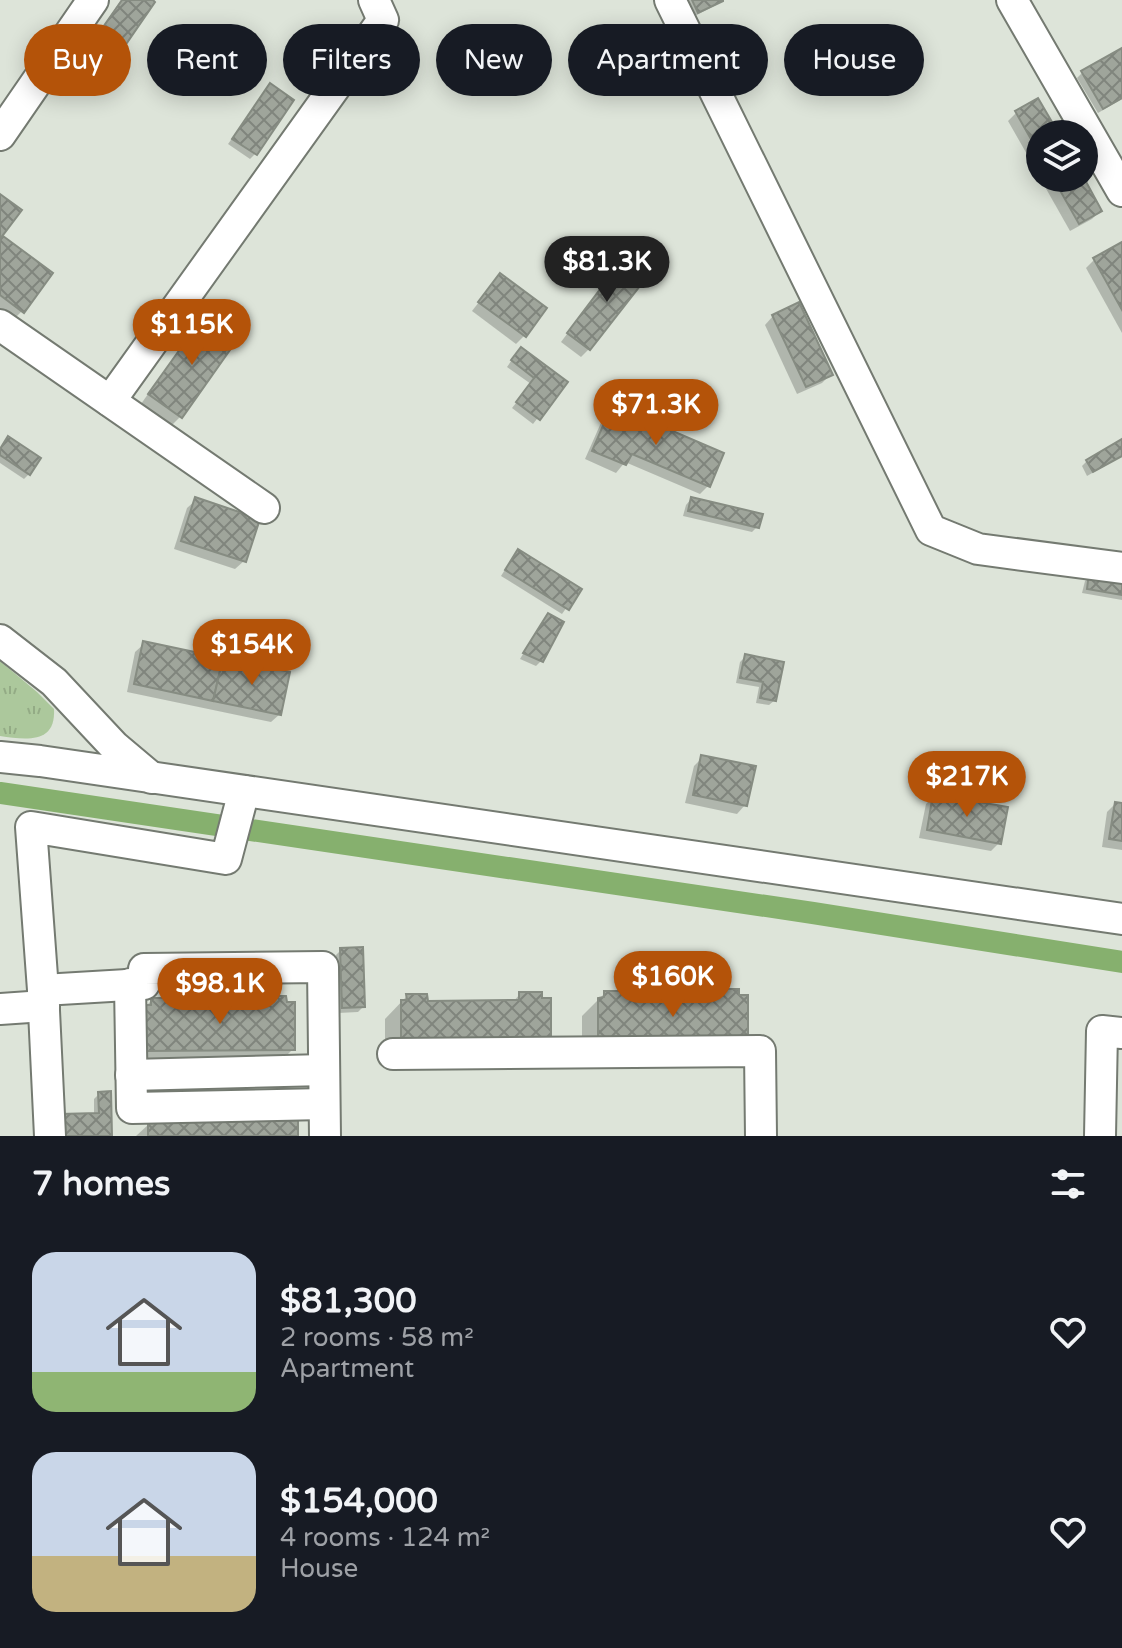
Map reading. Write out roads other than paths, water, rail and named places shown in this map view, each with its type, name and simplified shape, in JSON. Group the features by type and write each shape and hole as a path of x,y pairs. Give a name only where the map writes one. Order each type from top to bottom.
{"street":[{"path":"0,135 93,0"},
{"path":"110,401 383,20 374,0"},
{"path":"670,0 931,530 978,549 1122,568"},
{"path":"1012,0 1122,191"},
{"path":"0,325 264,508"},
{"path":"0,640 54,682 114,746 152,778"},
{"path":"0,757 1122,919"},
{"path":"50,1136 44,998 31,827 226,859 244,791"},
{"path":"0,1009 44,998 144,984 144,969 323,967 325,1136"},
{"path":"130,984 132,1108 324,1104"},
{"path":"1100,1136 1102,1031 1122,1033"},
{"path":"399,1062 760,1051 761,1136"},
{"path":"131,1075 324,1070"}],"waterway":[{"path":"0,793 813,913 1122,962"}]}
